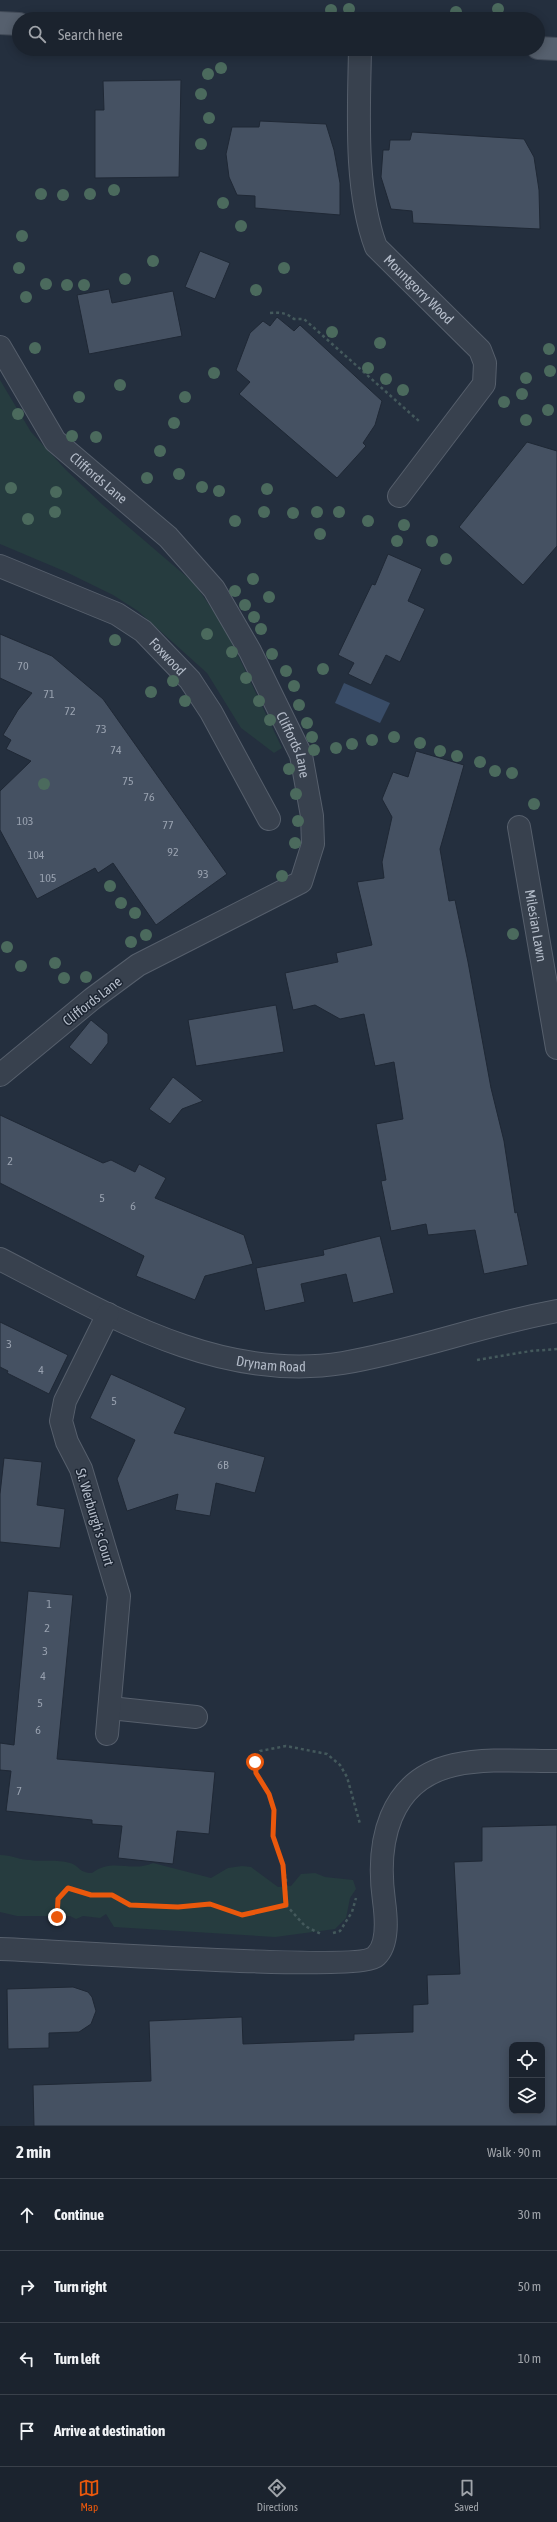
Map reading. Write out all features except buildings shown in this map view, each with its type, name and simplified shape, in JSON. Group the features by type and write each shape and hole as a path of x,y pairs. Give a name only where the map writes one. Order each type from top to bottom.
{"main road":[{"path":"0,23 12,24"},
{"path":"545,48 557,49"}],"street":[{"name":"Mountgorry Wood","path":"360,56 359,106 363,200 367,224 376,246 480,350 485,363 484,384 399,496"},
{"name":"Cliffords Lane","path":"0,347 55,441 168,537 214,589 250,651 301,755 312,816 313,844 301,882 138,965 92,999 0,1075"},
{"name":"Foxwood","path":"0,566 117,614 143,631 190,680 211,712 269,819"},
{"name":"Milesian Lawn","path":"519,827 551,971 557,1048"},
{"name":"Drynam Road","path":"0,1259 108,1314 168,1340 215,1357 255,1364 300,1367 343,1363 557,1311"},
{"name":"St. Werburgh's Court","path":"107,1734 119,1596 82,1468 67,1442 61,1420 66,1402 108,1314"},
{"path":"110,1708 196,1718"},
{"path":"0,1949 319,1964 366,1961 376,1957 381,1947 384,1935 386,1916 382,1874 385,1829 395,1806 411,1787 429,1774 454,1765 480,1762 557,1760"}],"path":[{"path":"270,313 279,312 287,314 294,319 304,319 441,440"},
{"path":"323,1936 305,1926 286,1905 284,1872 273,1836 272,1800 256,1773 255,1762 260,1751 286,1746 327,1754 340,1765 347,1777 361,1829"},
{"path":"63,1951 57,1917 58,1899 68,1888 91,1895 112,1895 130,1905 178,1907 210,1904 242,1915 286,1905"},
{"path":"329,1934 340,1931 352,1912 357,1893"}],"green space":[{"path":"0,380 31,432 66,470 104,506 194,583 225,628 282,748 274,753 241,728 207,673 138,611 113,595 64,571 0,544"},
{"path":"0,1855 26,1860 70,1863 88,1873 92,1873 107,1866 115,1865 137,1867 153,1863 211,1878 228,1868 242,1866 251,1867 278,1887 291,1886 301,1874 315,1873 325,1877 353,1880 356,1889 350,1898 346,1918 335,1929 275,1937 114,1927 106,1914 100,1918 83,1916 76,1919 70,1916 17,1916 0,1912"}],"water":[{"path":"344,683 390,703 380,723 335,703"}],"route":[{"path":"57,1917 58,1899 68,1888 91,1895 112,1895 130,1905 158,1904 178,1907 210,1904 242,1915 286,1905 286,1878 273,1836 272,1824 274,1810 272,1800 256,1773 255,1762"}]}
